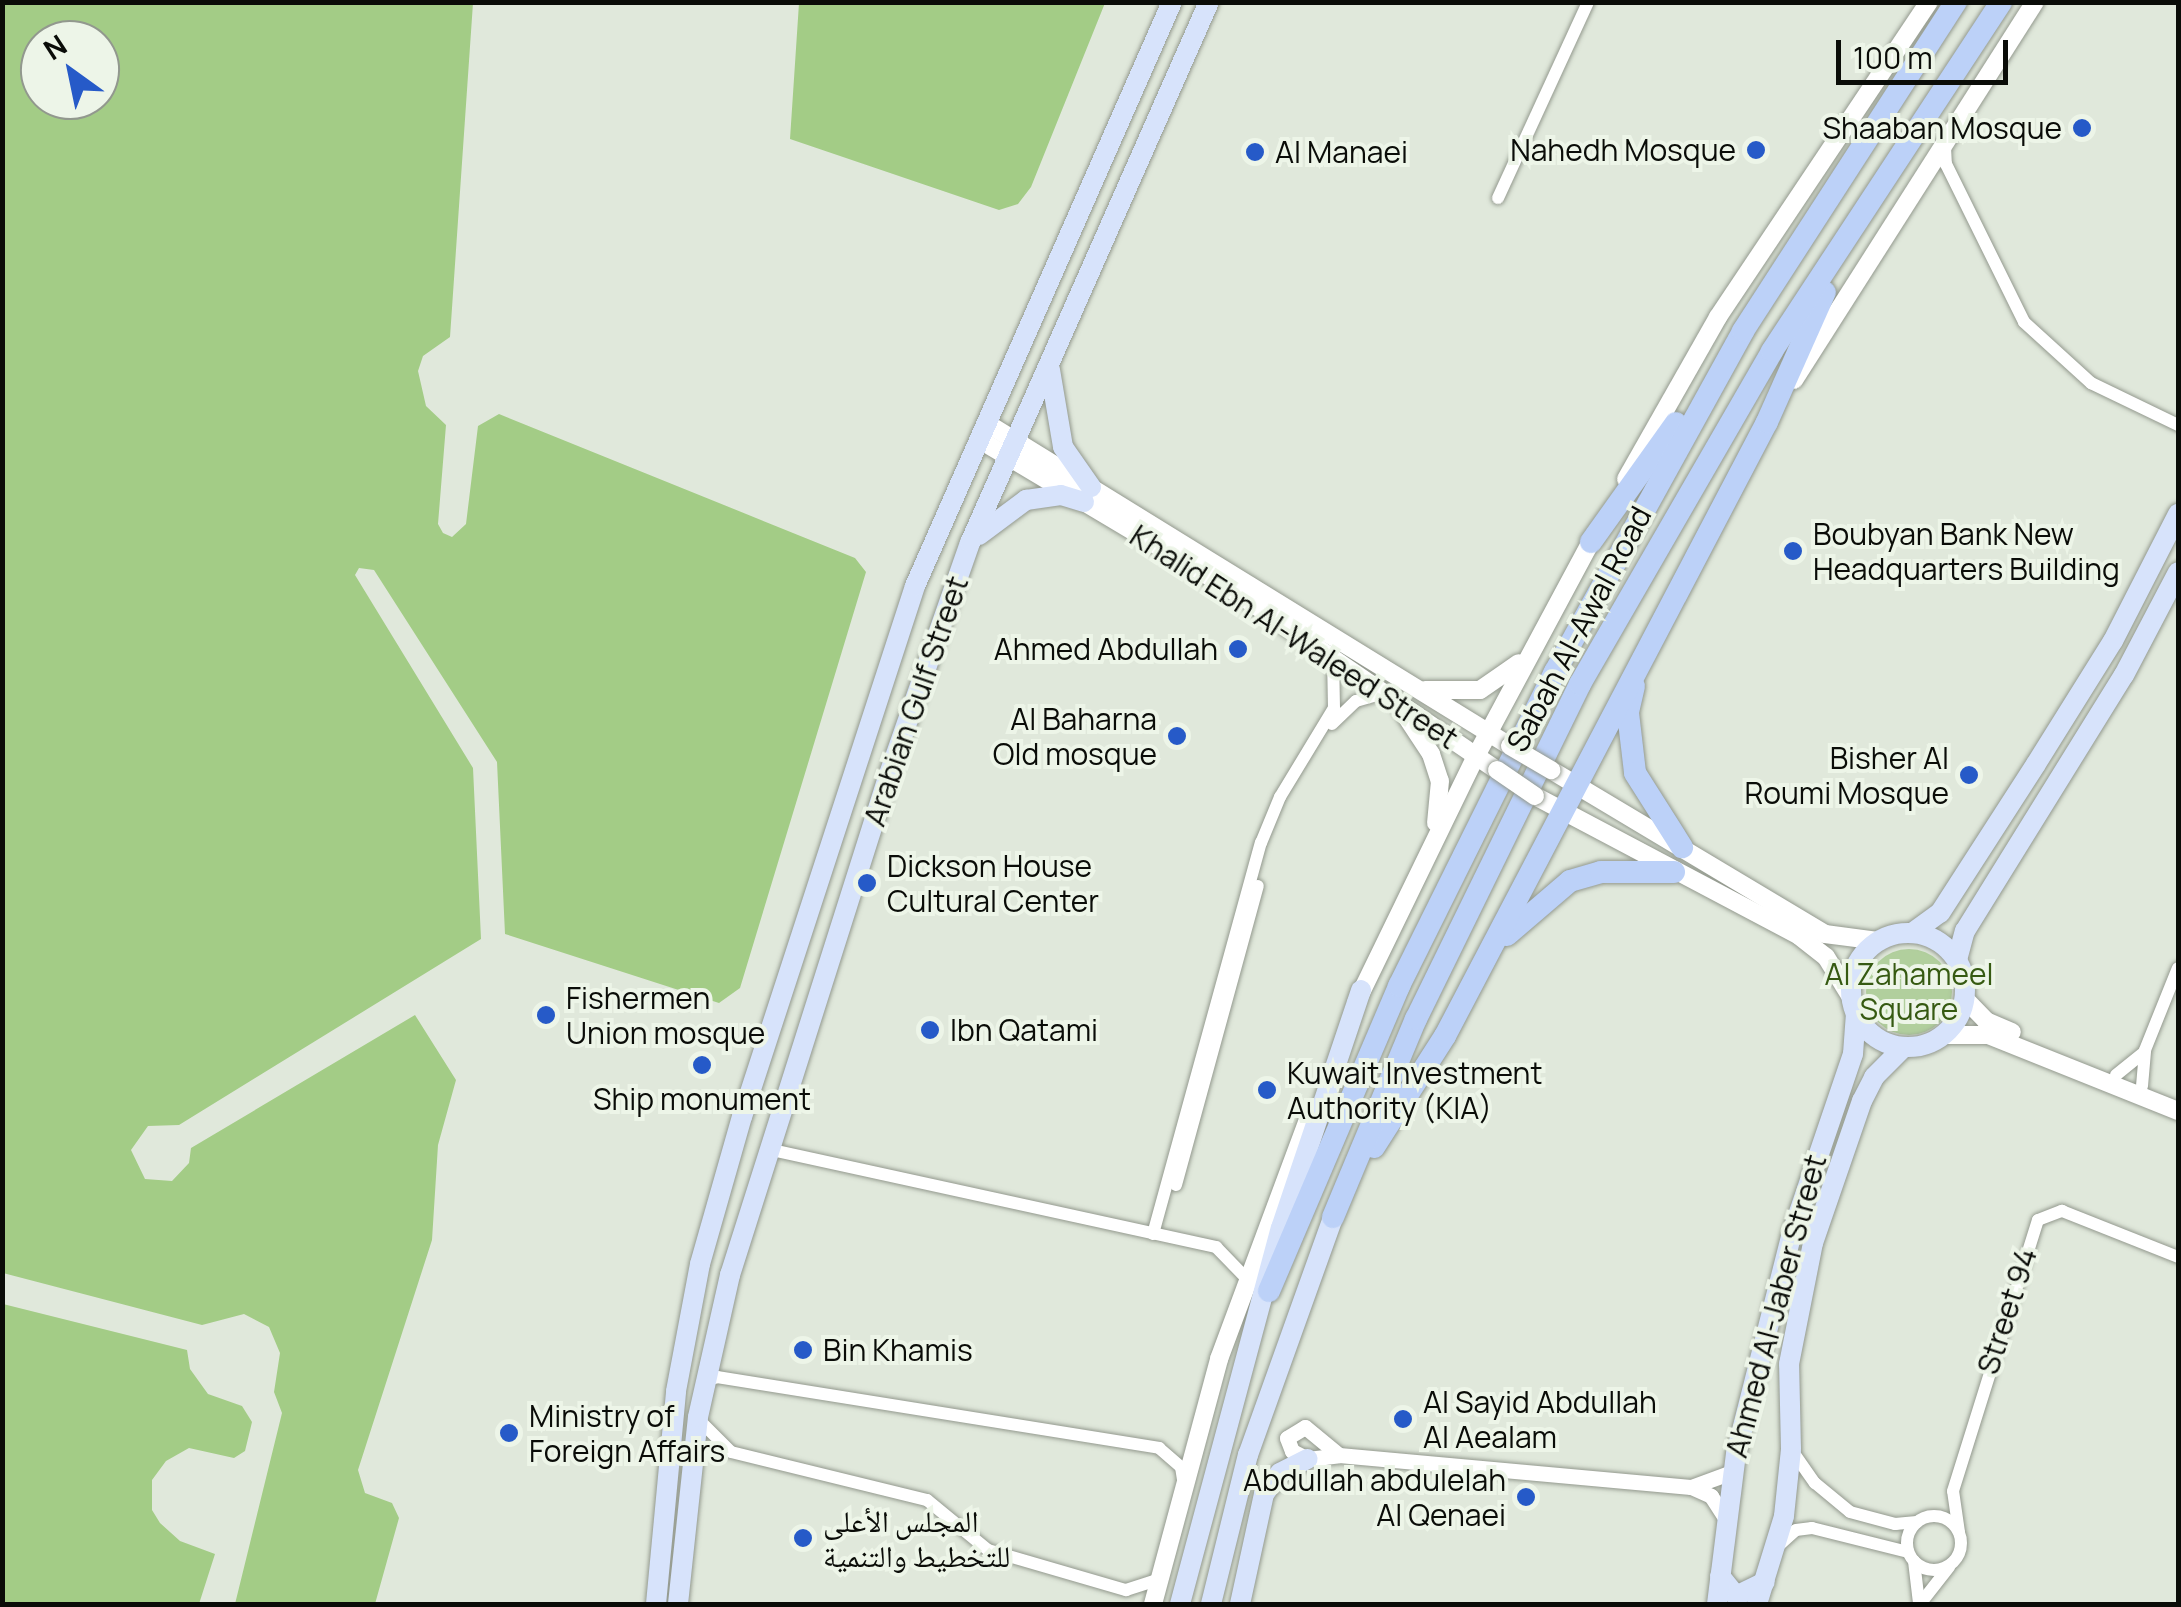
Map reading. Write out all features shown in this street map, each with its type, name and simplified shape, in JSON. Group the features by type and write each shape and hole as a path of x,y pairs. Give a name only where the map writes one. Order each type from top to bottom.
{"highway":[{"name":"Sabah Al-Awal Road","path":"1269,1291 1479,815 1743,331 1956,2"},
{"name":"Sabah Al-Awal Road","path":"1338,1207 1416,1019 1580,684 1772,350 2001,2"},
{"path":"1338,1207 1484,960 1766,422 1853,227"},
{"path":"1591,542 1743,331"},
{"path":"1645,647 1628,713 1629,747 1644,796 1682,847"},
{"path":"1484,960 1531,909 1570,881 1601,872 1674,872"}],"main road":[{"name":"Arabian Gulf Street","path":"656,1604 662,1488 700,1264 916,586 1172,2"},
{"name":"Arabian Gulf Street","path":"678,1604 705,1381 768,1149 970,543 1209,2"},
{"name":"Sabah Al-Awal Road","path":"1153,1604 1183,1482 1246,1278 1361,990 1433,840 1533,648 1718,316 1929,2"},
{"path":"1766,422 2034,2"},
{"path":"970,543 1016,504 1048,495 1087,494 1055,424 1050,363"},
{"name":"Khalid Ebn Al-Waleed Street","path":"984,432 1825,934 1878,941"},
{"name":"Khalid Ebn Al-Waleed Street","path":"1087,494 1560,813 1815,946 1854,1006"},
{"path":"2178,514 2106,653 1952,893 1927,925 1878,941 1854,972 1854,1006 1870,1033 1904,1047 1943,1035 1988,1035 2178,1111"},
{"path":"2178,572 2124,675 1972,920 1957,960 1965,998 1986,1021 2178,1101"},
{"path":"1411,688 1480,690 1510,674 1533,648"},
{"path":"1390,697 1431,754 1440,781 1433,840"},
{"path":"1952,893 1958,916 1972,920"},
{"path":"1912,933 1933,938 1957,960"},
{"path":"1180,1604 1217,1452 1269,1291 1281,1228 1361,990"},
{"path":"1943,1035 1965,998"},
{"name":"Ahmed Al-Jaber Street","path":"1718,1604 1724,1516 1732,1472 1790,1236 1840,1096 1854,1006"},
{"name":"Ahmed Al-Jaber Street","path":"1757,1604 1775,1549 1792,1449 1788,1425 1789,1364 1812,1243 1862,1101 1874,1078 1904,1047"},
{"path":"1840,1096 1852,1091 1862,1101"},
{"path":"1211,1604 1248,1455 1338,1207"},
{"path":"1748,1417 1770,1406 1788,1425"},
{"path":"1240,1604 1264,1494 1280,1473 1308,1458"},
{"path":"1720,1576 1736,1596 1765,1582"}],"street":[{"path":"1498,198 1588,2"},
{"path":"1946,139 1952,177 2012,306 2036,336 2092,383 2177,425"},
{"path":"1917,184 1952,177"},
{"path":"1333,658 1337,684 1334,716"},
{"path":"1157,1234 1264,834 1334,716 1356,701 1390,697"},
{"path":"2142,1086 2145,1050 2178,968"},
{"path":"2116,1075 2145,1050"},
{"path":"768,1149 1224,1250 1246,1278"},
{"name":"Street 94","path":"1959,1532 1952,1492 2038,1220 2062,1211 2178,1256"},
{"path":"705,1381 717,1377 1159,1448 1181,1467 1183,1482"},
{"path":"698,1418 731,1452 927,1500 988,1550 1126,1590 1159,1578"},
{"path":"1338,1455 1311,1430 1297,1428 1286,1438 1288,1446 1308,1458 1338,1455 1691,1487 1711,1496 1724,1516"},
{"path":"1792,1449 1814,1483 1850,1512 1895,1524 1944,1517 1959,1532 1954,1562 1920,1604"},
{"path":"1691,1487 1732,1472"},
{"path":"1920,1604 1911,1556 1920,1520 1952,1492"},
{"path":"1775,1549 1796,1530 1812,1528 1911,1556 1933,1570 1954,1562"}],"green space":[{"name":"Al Zahameel Square","path":"1909,949 1933,956 1945,968 1952,992 1945,1016 1933,1028 1909,1035 1885,1028 1873,1016 1866,992 1873,968 1885,956"}],"shaded area":[{"path":"799,2 1105,3 1031,187 1018,204 999,210 790,139"},
{"path":"2,3 473,3 450,337 423,356 418,371 426,406 446,425 438,524 443,533 452,537 466,524 478,426 499,414 855,558 866,572 740,988 719,1003 505,934 497,762 374,570 359,568 355,575 473,768 481,939 179,1125 148,1126 131,1150 145,1179 172,1181 189,1163 191,1148 415,1015 456,1080 438,1145 432,1240 358,1470 365,1493 392,1503 399,1518 375,1604 235,1604 282,1413 274,1392 280,1353 269,1327 244,1314 202,1325 3,1273"},
{"path":"3,1304 187,1350 190,1369 208,1394 242,1406 252,1422 245,1451 234,1458 189,1448 166,1461 152,1480 152,1510 160,1523 180,1541 215,1554 199,1604 3,1604"}],"place":[{"name":"Shaaban Mosque","path":"2082,128"},
{"name":"Nahedh Mosque","path":"1756,150"},
{"name":"Al Manaei","path":"1255,152"},
{"name":"Boubyan Bank New Headquarters Building","path":"1793,551"},
{"name":"Ahmed Abdullah","path":"1238,649"},
{"name":"Al Baharna Old mosque","path":"1177,736"},
{"name":"Bisher Al Roumi Mosque","path":"1969,775"},
{"name":"Dickson House Cultural Center","path":"867,883"},
{"name":"Fishermen Union mosque","path":"546,1015"},
{"name":"Ibn Qatami","path":"930,1030"},
{"name":"Ship monument","path":"702,1065"},
{"name":"Kuwait Investment Authority (KIA)","path":"1267,1090"},
{"name":"Bin Khamis","path":"803,1350"},
{"name":"Al Sayid Abdullah Al Aealam","path":"1403,1419"},
{"name":"Ministry of Foreign Affairs","path":"509,1433"},
{"name":"Abdullah abdulelah Al Qenaei","path":"1526,1497"},
{"name":"المجلس الأعلى للتخطيط والتنمية","path":"803,1538"}]}
